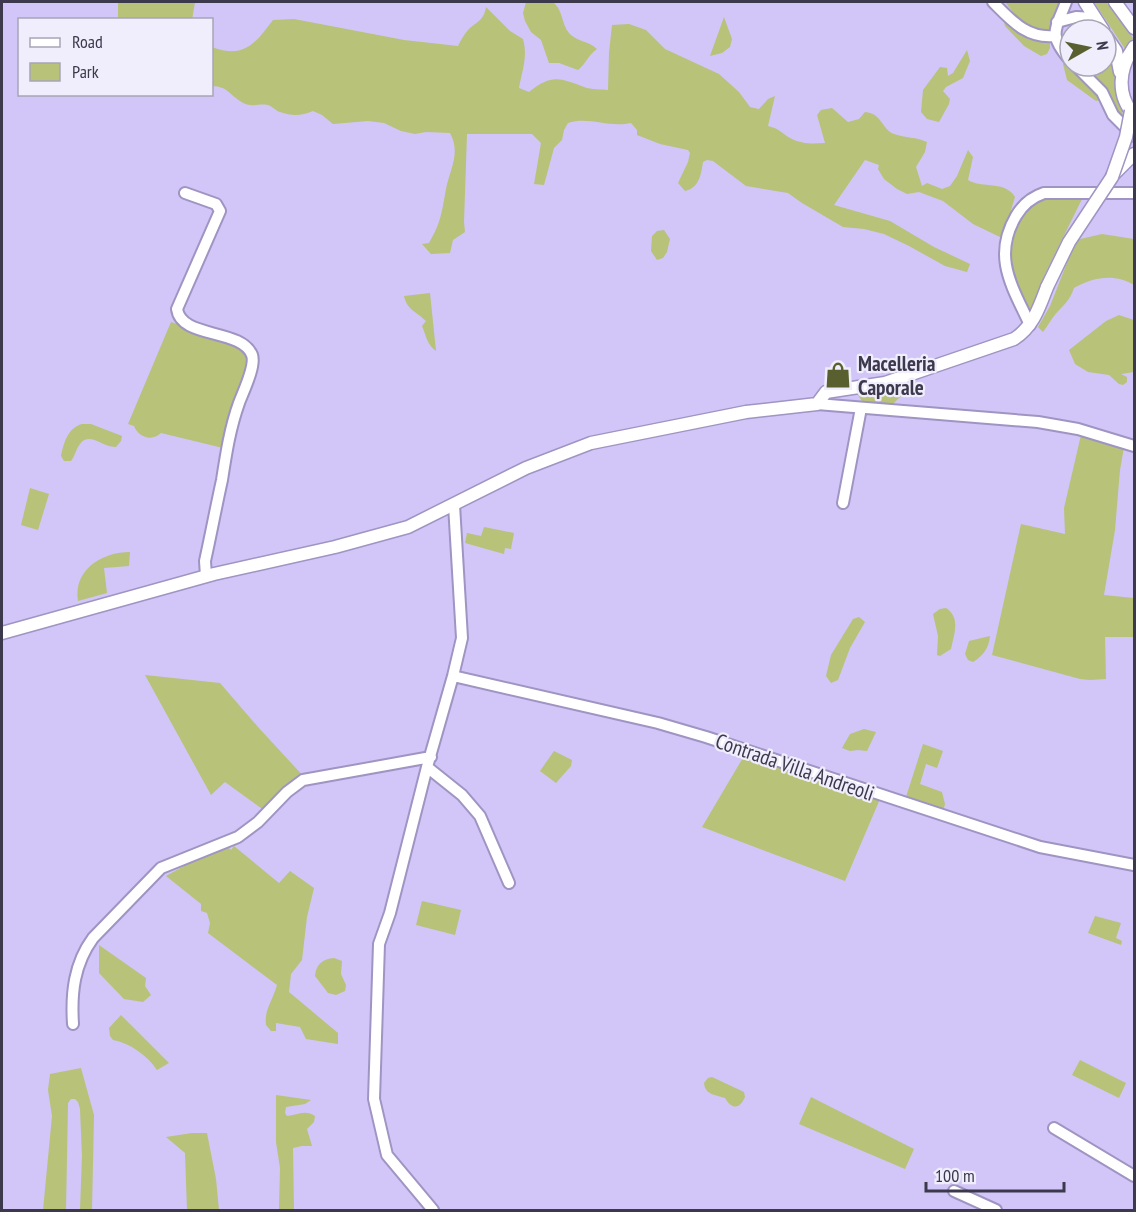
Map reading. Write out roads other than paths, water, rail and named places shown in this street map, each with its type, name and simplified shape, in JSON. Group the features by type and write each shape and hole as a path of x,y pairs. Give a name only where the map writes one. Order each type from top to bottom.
{"main road":[{"path":"1085,2 1095,18"},
{"path":"1115,2 1134,28"},
{"path":"1121,76 1134,47"},
{"path":"1112,177 1132,113 1123,95 1118,61"},
{"path":"2,633 206,576 335,547 408,527 526,468 591,443 746,412 817,404 826,392 877,385 910,376 1014,339 1024,333 1030,325 1069,242 1112,177 1134,153"}],"street":[{"path":"993,2 1026,33 1042,38 1055,36"},
{"path":"1058,42 1054,31 1066,2"},
{"path":"1072,18 1095,18"},
{"path":"1088,78 1102,92 1113,115 1134,136"},
{"path":"185,193 216,204 220,211 177,309 178,316 186,324 246,346 253,356 228,440 205,561 206,576"},
{"path":"1030,325 1006,269 1004,249 1009,228 1020,209 1033,197 1044,193 1134,194"},
{"path":"817,404 1038,422 1078,429 1134,446"},
{"path":"843,503 861,408"},
{"path":"433,1210 387,1155 374,1099 379,944 390,913 462,638 454,505"},
{"name":"Contrada Villa Andreoli","path":"453,676 693,733 1040,847 1134,865"},
{"path":"429,762 480,816 508,883"},
{"path":"73,1024 72,990 76,970 84,951 94,937 161,868 238,837 303,780 429,762"},
{"path":"1054,1128 1134,1176"},
{"path":"954,1191 996,1210"}],"place":[{"name":"Macelleria Caporale","path":"838,375"}]}
